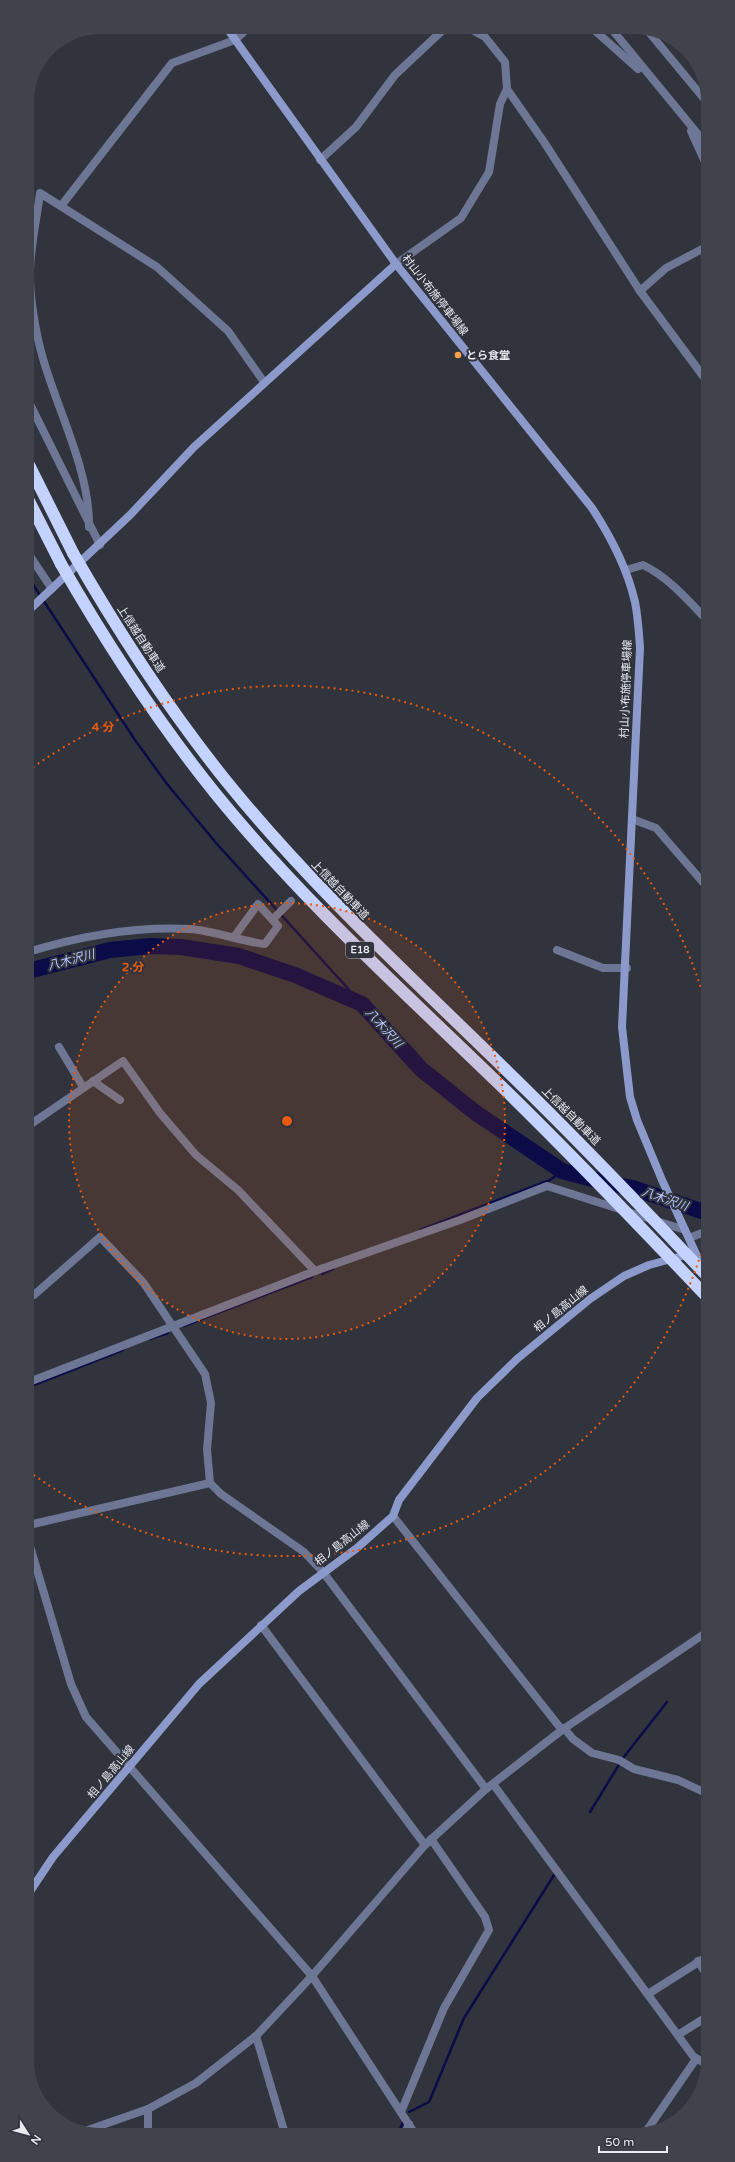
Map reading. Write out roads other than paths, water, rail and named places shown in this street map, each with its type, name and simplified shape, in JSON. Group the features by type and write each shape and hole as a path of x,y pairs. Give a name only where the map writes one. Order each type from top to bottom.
{"highway":[{"name":"上信越自動車道","path":"34,475 73,553 121,633 172,709 227,782 288,853 356,925 551,1114 701,1270"},
{"name":"E18","path":"34,511 61,564 108,643 159,718 215,792 250,833 331,921 536,1120 701,1291"}],"main road":[{"name":"村山小布施停車場線","path":"231,34 396,264 592,508 610,535 626,570 635,603 640,648 627,968 622,1027 630,1097 650,1154 701,1264"},
{"path":"34,605 88,554 100,545 194,447 396,264"},
{"name":"相ノ島高山線","path":"34,1886 53,1857 199,1684 299,1590 357,1548 393,1516 399,1500 477,1398 517,1359 590,1299 624,1276 649,1265 695,1253"}],"street":[{"path":"61,206 172,63 235,40 241,34"},
{"path":"320,160 356,127 395,75 439,34"},
{"path":"396,264 461,218 489,172 500,104 507,89 505,62 485,37 480,34"},
{"path":"599,34 651,80"},
{"path":"615,34 651,80 701,138"},
{"path":"653,37 700,94"},
{"path":"507,89 548,149 640,291 701,373"},
{"path":"688,123 701,153"},
{"path":"34,243 40,193 157,267 228,331 264,382"},
{"path":"640,291 666,268 701,250"},
{"path":"34,303 42,356 90,508 89,527"},
{"path":"34,411 89,527 100,545"},
{"path":"34,563 50,591"},
{"path":"626,570 643,565 651,568 682,594 701,614"},
{"path":"632,819 656,828 701,881"},
{"path":"273,919 291,901"},
{"path":"34,950 92,936 139,930 191,929 265,944 278,926 258,904 234,937"},
{"path":"557,950 603,968 627,968"},
{"path":"59,1047 83,1087"},
{"path":"34,1122 123,1061 160,1113 196,1154 238,1190 315,1271"},
{"path":"93,1081 120,1100"},
{"path":"34,1380 315,1271 460,1220 547,1186 684,1228"},
{"path":"689,1238 701,1234"},
{"path":"34,1295 100,1237 143,1282 205,1374 212,1403 207,1449 210,1483 221,1494 304,1552 323,1572 490,1787 696,2059 701,2062"},
{"path":"34,1524 210,1483"},
{"path":"393,1516 563,1729 573,1739 592,1753 621,1761 634,1769 678,1780 701,1791"},
{"path":"34,1560 71,1684 86,1717 312,1976 411,2128"},
{"path":"261,1625 425,1845"},
{"path":"94,2128 148,2109 196,2083 256,2036 312,1976 431,1839 490,1787 563,1729 701,1637"},
{"path":"401,2112 444,2008 489,1930 485,1917 431,1839"},
{"path":"648,1994 701,1960"},
{"path":"698,1961 701,1966"},
{"path":"678,2035 701,2020"},
{"path":"256,2036 283,2128"},
{"path":"651,2126 696,2059"},
{"path":"148,2109 148,2128"},
{"path":"407,2128 409,2124"}],"waterway":[{"path":"34,586 135,740 167,784 217,844 362,1004"},
{"name":"八木沢川","path":"34,969 110,950 150,946 181,947 239,956 295,975 362,1004 421,1069 476,1113 562,1171 633,1188 701,1211"},
{"path":"420,1230 550,1180 562,1171"},
{"path":"322,1274 333,1269"},
{"path":"184,1326 312,1277"},
{"path":"150,1339 168,1333"},
{"path":"34,1385 123,1350"},
{"path":"590,1812 623,1758 667,1702"},
{"path":"409,2112 429,2102 464,2018 554,1875"},
{"path":"400,2128 403,2122"}],"place":[{"name":"とら食堂","path":"458,355"}]}
